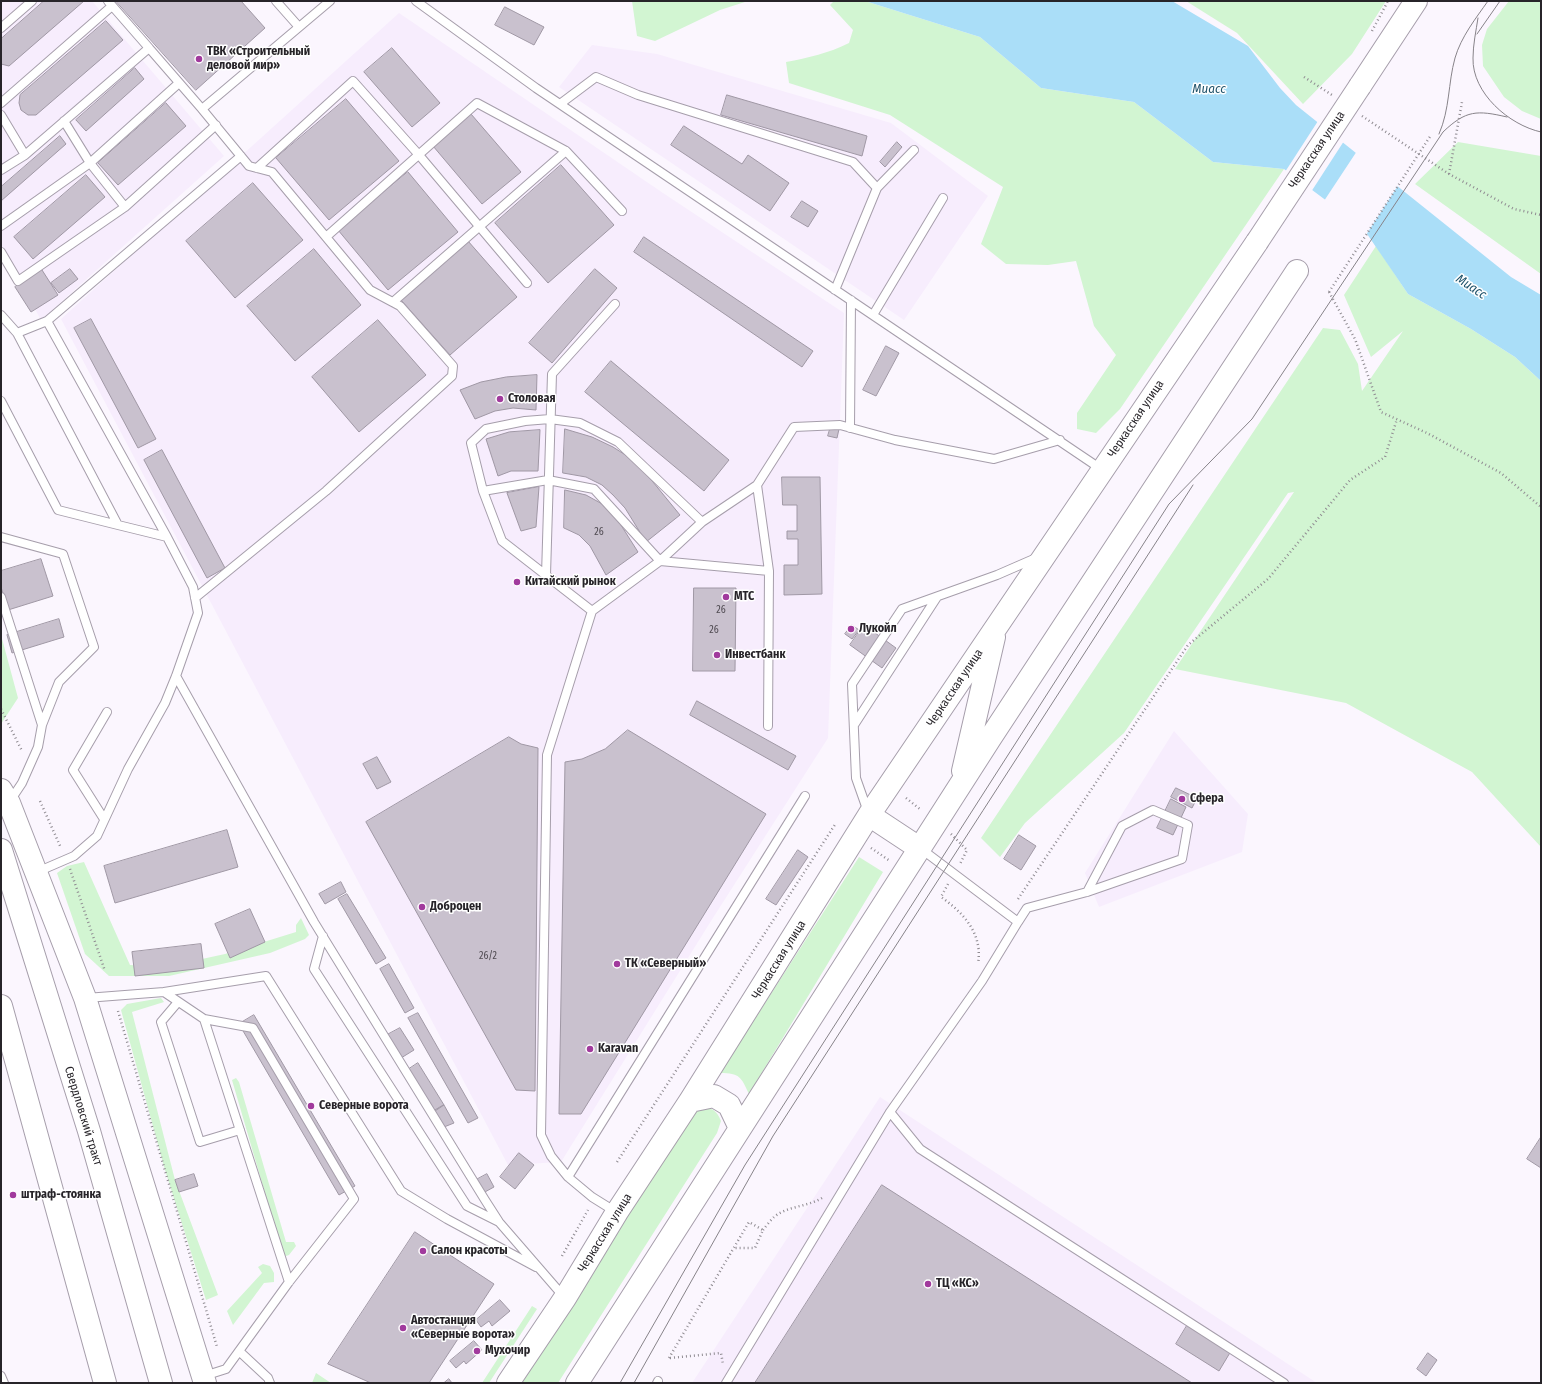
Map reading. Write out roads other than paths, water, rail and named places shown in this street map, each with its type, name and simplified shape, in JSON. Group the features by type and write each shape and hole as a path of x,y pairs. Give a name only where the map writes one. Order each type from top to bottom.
{"main road":[{"name":"Черкасская улица","path":"508,1383 565,1298 617,1212 690,1101 869,815 1101,469 1257,242 1416,1"},
{"path":"577,1383 919,848 1298,271"},
{"path":"959,788 997,624"},
{"path":"5,796 85,998 204,1379"},
{"path":"869,815 919,848"},
{"name":"Свердловский тракт","path":"1,850 88,1131 161,1383"},
{"path":"1,1006 105,1383"},
{"path":"690,1101 714,1096 729,1105 740,1128"}],"lane":[{"path":"1,28 32,1"},
{"path":"276,1 299,27"},
{"path":"202,109 330,1"},
{"path":"416,1 560,104 1101,469"},
{"path":"1,103 110,3 250,166 272,172 370,290 400,306 453,366 452,376 326,490 195,598"},
{"path":"1,170 25,155 149,48"},
{"path":"560,104 596,77 638,95 853,162 878,188"},
{"path":"257,168 353,81 419,155 478,228 526,283"},
{"path":"1,226 90,163 179,82"},
{"path":"326,237 477,103 566,151 622,211"},
{"path":"1,115 25,155"},
{"path":"64,121 90,163 126,207"},
{"path":"1,252 18,281 126,207 216,125"},
{"path":"835,290 878,188 914,150"},
{"path":"393,302 566,151"},
{"path":"17,334 47,321 241,156"},
{"path":"873,315 943,198"},
{"path":"850,428 851,300"},
{"path":"546,575 552,374 615,304"},
{"path":"1,315 17,334 118,525"},
{"path":"36,873 74,856 96,836 128,769 165,703 198,613 193,587 167,537 47,321"},
{"path":"1,401 58,510 167,537"},
{"path":"592,612 502,541 483,491 471,443 486,429 525,421 550,419 580,424 618,442 702,522"},
{"path":"617,1212 592,1197 568,1177 552,1156 541,1135 547,755 592,612 660,561 702,522 757,485 794,427 840,425 896,440 994,459 1060,440"},
{"path":"483,491 548,480 594,489 660,561 769,571"},
{"path":"757,485 769,571 768,726"},
{"path":"1,537 62,554 94,647 59,682 42,725 38,747 22,783 5,796"},
{"path":"869,815 856,778 852,684 902,610 997,575 1044,554"},
{"path":"1,597 42,725"},
{"path":"854,725 937,597"},
{"path":"176,676 323,936 500,1222 565,1298"},
{"path":"104,819 73,770 107,712"},
{"path":"568,1177 805,796"},
{"path":"726,1383 890,1112 982,981 1027,908 1087,892 1182,859 1188,825 1153,810 1122,826 1087,892"},
{"path":"919,848 1018,922"},
{"path":"323,936 314,969 467,1206 500,1222"},
{"path":"85,998 164,992 266,976 401,1191 447,1219 540,1270"},
{"path":"164,992 204,1019 253,1028 354,1199 289,1282 226,1369 204,1379"},
{"path":"178,1002 161,1022 200,1142 240,1130"},
{"path":"204,1019 289,1282"},
{"path":"890,1112 920,1149 1284,1383"},
{"path":"240,1350 268,1378 270,1383"},
{"path":"1,1376 4,1383"}],"water":[{"name":"Миасс","path":"865,1 1172,1 1248,46 1280,88 1296,105 1511,277 1541,295 1541,381 1515,357 1471,329 1408,294 1363,228 1284,169 1213,162 1134,102 1041,88 980,37"}],"tram line":[{"path":"1439,134 1443,125 1455,58 1469,28 1488,1"},
{"path":"1477,34 1500,1"},
{"path":"1478,18 1473,58 1474,71 1479,83 1486,95 1505,115 1529,128 1541,132"},
{"path":"620,1383 745,1165 1169,504 1252,419 1443,132 1458,119 1472,114 1488,113 1507,117"},
{"path":"634,1383 773,1136 1193,485"}],"place":[{"name":"ТВК «Строительный деловой мир»","path":"199,59"},
{"name":"Столовая","path":"500,399"},
{"name":"Китайский рынок","path":"517,582"},
{"name":"МТС","path":"726,597"},
{"name":"Лукойл","path":"851,629"},
{"name":"Инвестбанк","path":"717,655"},
{"name":"Сфера","path":"1182,799"},
{"name":"Доброцен","path":"422,907"},
{"name":"ТК «Северный»","path":"617,964"},
{"name":"Karavan","path":"590,1049"},
{"name":"Северные ворота","path":"311,1106"},
{"name":"штраф-стоянка","path":"13,1195"},
{"name":"Салон красоты","path":"423,1251"},
{"name":"ТЦ «КС»","path":"928,1284"},
{"name":"Автостанция «Северные ворота»","path":"403,1328"},
{"name":"Мухочир","path":"477,1351"}]}
